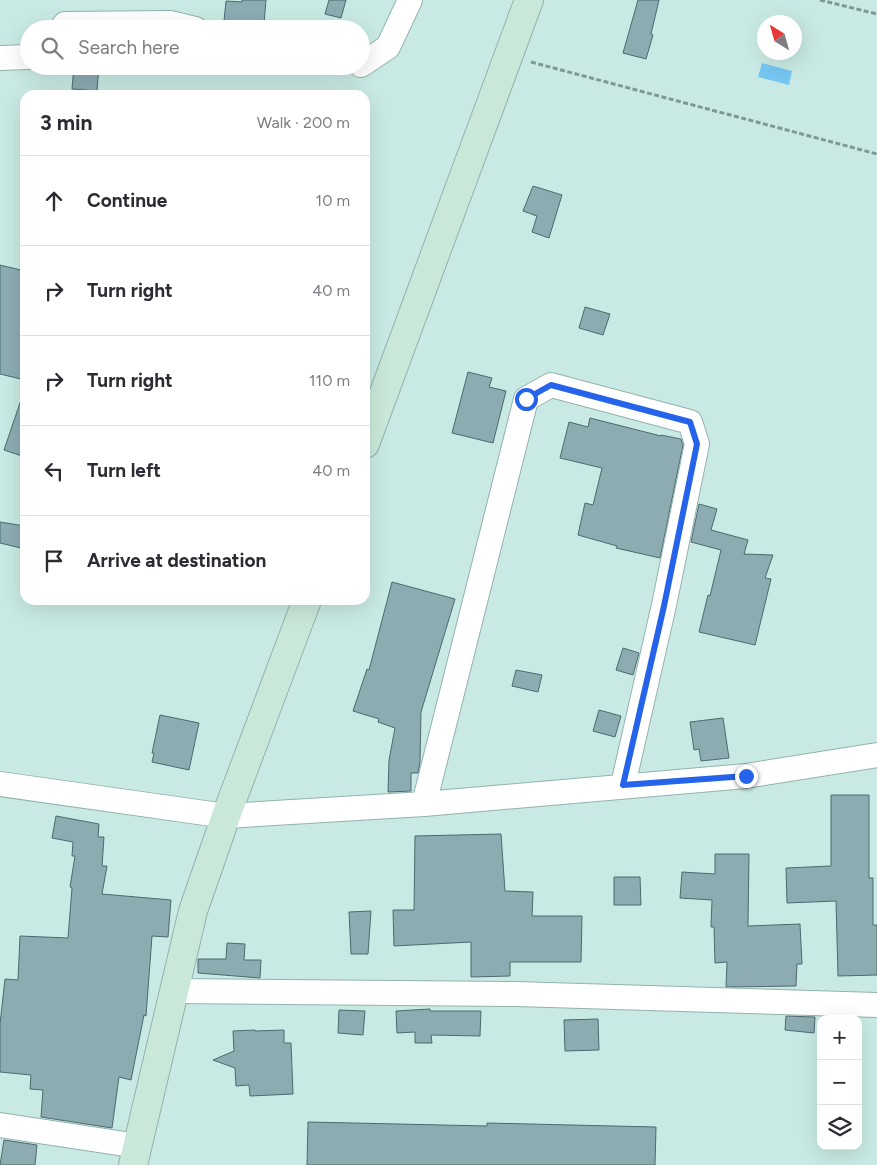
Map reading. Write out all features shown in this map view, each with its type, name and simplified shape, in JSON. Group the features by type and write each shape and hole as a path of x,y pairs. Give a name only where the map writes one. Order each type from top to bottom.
{"street":[{"path":"370,59 388,47 410,0"},
{"path":"370,430 529,0"},
{"path":"0,58 20,57"},
{"path":"424,804 526,399 551,385 690,422 697,444 664,606 623,785"},
{"path":"0,1125 136,1156 193,911 226,816 305,605"},
{"path":"0,784 226,816 424,804 623,785 746,776 877,755"},
{"path":"175,990 516,994 877,1005"}],"path":[{"path":"820,0 877,14"},
{"path":"508,56 877,154"}],"water":[{"path":"762,63 792,71 789,85 758,77"}],"building":[{"path":"242,0 266,0 264,20 224,20 226,1 242,2"},
{"path":"329,0 346,0 341,18 325,14"},
{"path":"638,0 659,0 651,34 653,35 646,59 623,53"},
{"path":"73,75 98,75 97,90 72,89"},
{"path":"533,186 562,195 549,238 532,232 537,216 523,211"},
{"path":"0,265 20,270 20,379 0,374"},
{"path":"585,307 610,314 603,335 579,328"},
{"path":"468,372 492,378 489,387 506,391 493,443 452,433"},
{"path":"20,403 20,455 4,450"},
{"path":"590,418 661,436 681,439 683,445 660,558 616,548 617,546 578,535 585,503 593,505 602,468 560,458 569,422 588,427"},
{"path":"699,504 717,509 711,530 748,540 744,554 773,555 765,578 771,579 755,645 699,632 721,550 691,542"},
{"path":"0,522 20,525 20,548 0,543"},
{"path":"392,582 455,599 421,712 418,773 411,773 411,791 388,792 389,760 395,728 378,722 379,719 353,711 367,669 369,670"},
{"path":"623,648 639,653 633,675 616,670"},
{"path":"516,670 542,675 538,692 512,686"},
{"path":"599,710 621,716 615,737 593,731"},
{"path":"160,715 199,723 189,770 152,762 154,753 152,753"},
{"path":"723,718 729,758 701,761 699,749 694,750 690,722"},
{"path":"831,795 869,795 869,878 873,878 873,925 877,925 877,975 838,976 836,901 787,903 786,868 831,866"},
{"path":"56,816 99,824 98,837 104,837 102,866 107,866 102,894 171,900 168,937 152,936 146,1016 144,1015 131,1080 119,1077 112,1128 41,1117 43,1090 30,1089 31,1075 0,1072 0,1024 5,979 18,980 20,936 68,938 72,888 70,887 75,856 72,856 73,842 52,838"},
{"path":"501,834 505,891 533,892 532,916 582,916 581,962 510,962 510,976 471,977 471,942 394,946 393,910 414,910 415,836"},
{"path":"715,854 749,854 748,926 800,924 802,964 797,964 796,986 726,987 727,962 715,963 714,927 711,927 712,900 680,898 682,872 715,874"},
{"path":"614,877 640,877 641,905 614,905"},
{"path":"371,911 368,954 351,954 349,912"},
{"path":"227,943 245,944 244,960 261,960 260,978 198,973 198,959 226,959"},
{"path":"430,1009 430,1011 481,1011 480,1036 431,1035 432,1043 415,1043 415,1032 397,1033 396,1011"},
{"path":"339,1010 365,1011 363,1035 338,1033"},
{"path":"786,1016 815,1017 814,1033 785,1030"},
{"path":"598,1019 599,1050 565,1051 564,1020"},
{"path":"284,1030 284,1043 291,1043 293,1094 250,1096 249,1085 236,1086 235,1068 213,1060 234,1051 233,1031"},
{"path":"308,1122 487,1126 487,1123 656,1127 655,1165 307,1165"},
{"path":"4,1140 37,1145 35,1165 0,1165"}],"route":[{"path":"526,399 551,385 690,422 697,444 664,606 623,785 746,776"}]}
